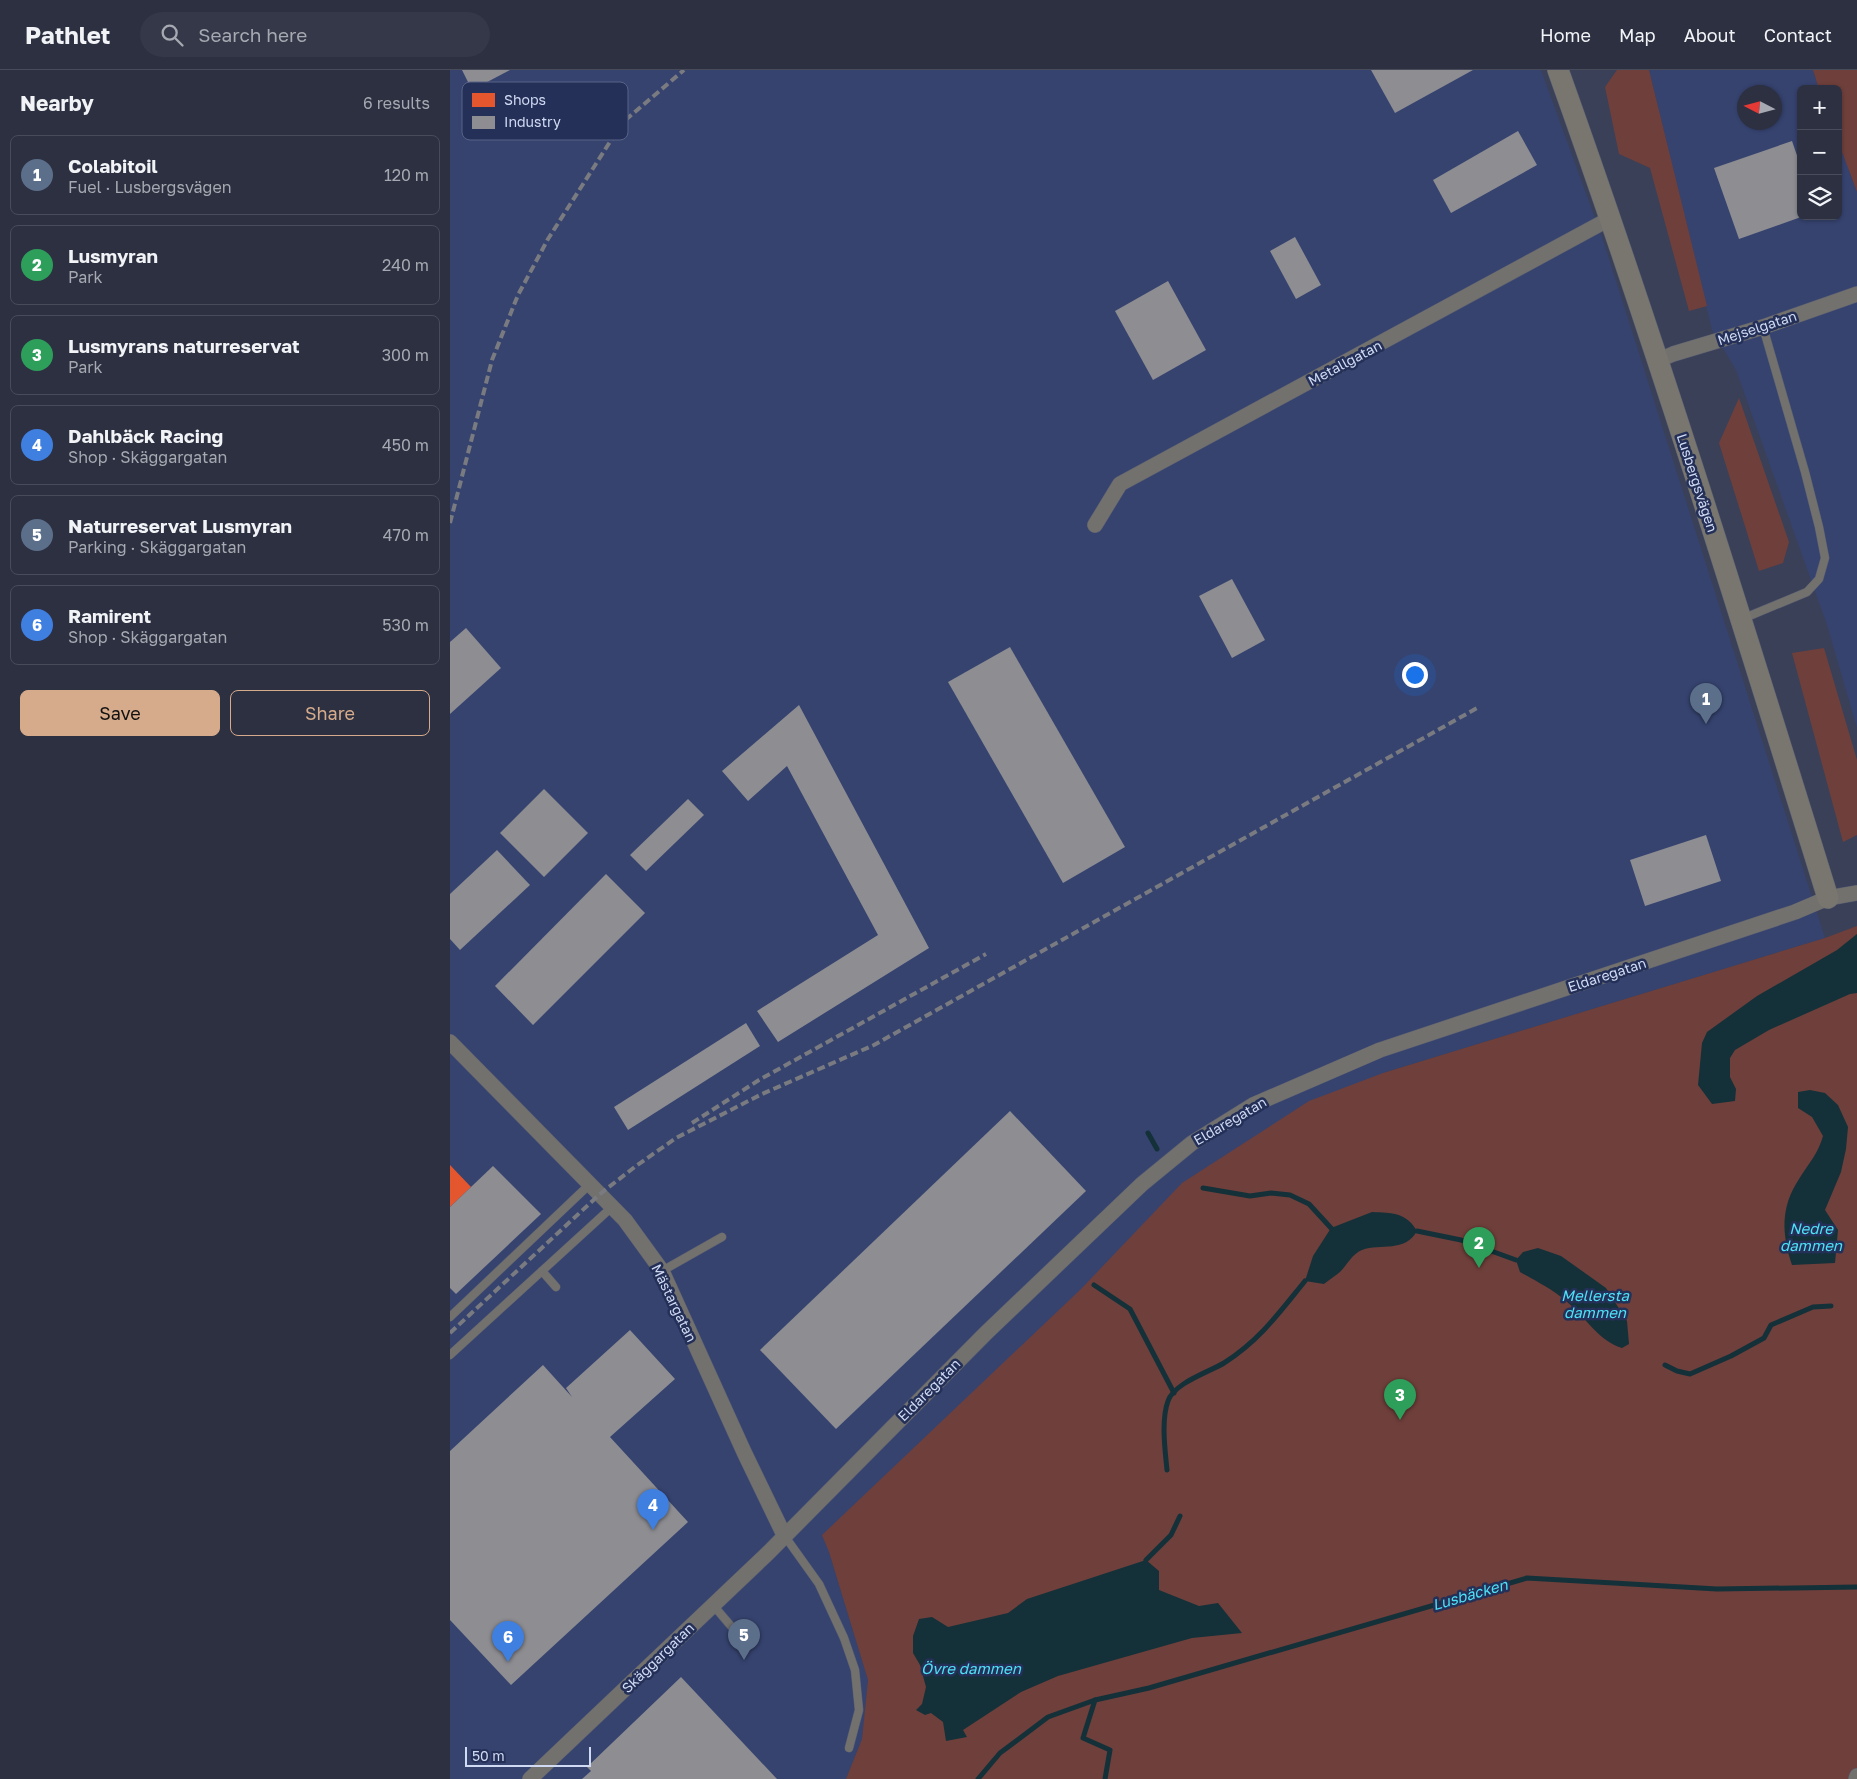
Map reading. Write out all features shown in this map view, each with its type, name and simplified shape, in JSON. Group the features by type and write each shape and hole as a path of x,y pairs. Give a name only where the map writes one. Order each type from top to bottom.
{"street":[{"name":"Lusbergsvägen","path":"1558,70 1611,218 1742,619 1828,898"},
{"name":"Metallgatan","path":"1095,525 1120,484 1611,218"},
{"name":"Mejselgatan","path":"1657,361 1673,354 1763,328 1857,294"},
{"name":"Eldaregatan","path":"784,1535 986,1333 1142,1184 1192,1143 1253,1105 1380,1050 1795,912 1828,898 1857,893"},
{"name":"Mästargatan","path":"450,1042 625,1220 662,1271 784,1535"},
{"name":"Skäggargatan","path":"530,1779 784,1535"}],"lane":[{"path":"1742,619 1807,592 1818,579 1825,558 1820,527 1763,328"},
{"path":"450,1317 590,1184"},
{"path":"450,1354 612,1206"},
{"path":"662,1271 722,1237"},
{"path":"542,1271 556,1287"},
{"path":"784,1535 819,1584 844,1638 855,1670 859,1710 849,1748"},
{"path":"713,1605 742,1639"}],"shaded area":[{"path":"450,70 1541,70 1603,240 1825,938 1383,1073 829,1552 868,1680 862,1739 846,1779 450,1779"},
{"path":"1617,70 1649,70 1707,306 1689,311 1650,168 1619,154 1605,87"},
{"path":"1649,70 1813,70 1818,85 1797,85 1797,220 1842,220 1842,152 1857,192 1857,728 1827,625 1736,370 1712,330"},
{"path":"1813,70 1857,70 1857,192 1842,152 1842,85 1818,85"},
{"path":"1739,398 1789,542 1783,563 1759,571 1719,443"},
{"path":"1824,648 1857,760 1857,835 1843,842 1792,653"},
{"path":"1857,926 1857,1779 846,1779 862,1739 868,1680 829,1552 822,1535 1081,1289 1182,1183 1309,1101 1383,1073 1825,938"}],"water":[{"path":"1857,934 1857,993 1850,994 1769,1030 1735,1050 1730,1058 1730,1077 1736,1089 1735,1101 1712,1104 1698,1085 1702,1043 1707,1032 1757,996 1837,950"},
{"name":"Nedre dammen","path":"1810,1090 1825,1093 1838,1105 1848,1127 1841,1172 1825,1210 1838,1230 1835,1263 1792,1265 1785,1232 1788,1200 1816,1153 1823,1136 1812,1117 1798,1108 1798,1092"},
{"path":"1372,1212 1392,1213 1403,1217 1417,1231 1412,1238 1399,1245 1369,1248 1358,1252 1340,1272 1324,1284 1305,1281 1313,1256 1331,1228"},
{"name":"Mellersta dammen","path":"1538,1248 1561,1256 1606,1288 1627,1321 1629,1344 1622,1348 1613,1345 1561,1297 1520,1272 1516,1260 1523,1252"},
{"name":"Övre dammen","path":"1146,1560 1159,1571 1159,1590 1199,1606 1218,1603 1242,1633 1192,1638 1058,1676 1021,1692 963,1730 967,1737 946,1741 943,1722 931,1713 925,1715 916,1710 922,1704 926,1687 920,1665 913,1653 913,1636 919,1619 932,1617 948,1627 1008,1613 1027,1599"}],"building: Shops":[{"path":"450,1165 471,1187 450,1207"}],"building: Industry":[{"path":"462,70 510,70 487,82 468,82"},
{"path":"1371,70 1473,70 1395,113"},
{"path":"1518,131 1537,165 1451,213 1433,180"},
{"path":"1792,141 1797,155 1797,218 1739,239 1714,168"},
{"path":"1295,237 1321,285 1296,299 1270,251"},
{"path":"1168,281 1206,350 1153,380 1115,311"},
{"path":"1232,579 1265,640 1232,658 1199,596"},
{"path":"466,628 501,668 450,714 450,642"},
{"path":"1010,647 1125,847 1063,883 948,682"},
{"path":"799,705 929,948 778,1042 757,1011 878,935 787,766 748,801 722,771"},
{"path":"544,789 588,833 544,877 500,833"},
{"path":"688,799 704,815 646,871 630,855"},
{"path":"1706,835 1721,881 1645,906 1630,860"},
{"path":"497,850 530,885 460,950 450,939 450,894"},
{"path":"606,874 645,913 533,1025 495,986"},
{"path":"746,1023 760,1046 628,1130 614,1107"},
{"path":"1010,1111 1086,1191 836,1429 760,1350"},
{"path":"493,1166 541,1214 456,1294 450,1288 450,1207"},
{"path":"630,1330 675,1379 610,1437 688,1522 511,1685 450,1620 450,1451 543,1365 572,1397 566,1388"},
{"path":"681,1677 777,1779 582,1779 591,1771 587,1767"}],"waterway":[{"path":"1148,1133 1157,1149"},
{"path":"1203,1188 1250,1196 1271,1193 1290,1195 1309,1204 1331,1228"},
{"path":"1417,1231 1461,1240 1516,1260"},
{"path":"1167,1470 1164,1435 1165,1417 1168,1401 1172,1395 1184,1383 1224,1363 1248,1345 1268,1326 1305,1281"},
{"path":"1094,1285 1130,1309 1174,1393"},
{"path":"1665,1365 1677,1371 1690,1374 1731,1356 1764,1338 1771,1325 1813,1307 1831,1306"},
{"path":"1146,1560 1171,1535 1180,1516"},
{"name":"Lusbäcken","path":"1105,1779 1110,1750 1083,1738 1095,1700 1149,1688 1527,1578 1717,1589 1857,1587"},
{"name":"Lusbäcken","path":"978,1779 1000,1753 1048,1717 1095,1700"}],"railway":[{"path":"628,118 684,70"},
{"path":"450,523 492,360 518,295 548,239 611,140"},
{"path":"450,1333 600,1194 676,1138 762,1094 874,1045 1479,707"},
{"path":"692,1123 759,1080 986,954"}],"place":[{"name":"Colabitoil","path":"1706,724"},
{"name":"Lusmyran","path":"1479,1268"},
{"name":"Lusmyrans naturreservat","path":"1400,1420"},
{"name":"Dahlbäck Racing","path":"653,1530"},
{"name":"Naturreservat Lusmyran","path":"744,1660"},
{"name":"Ramirent","path":"508,1662"}]}
